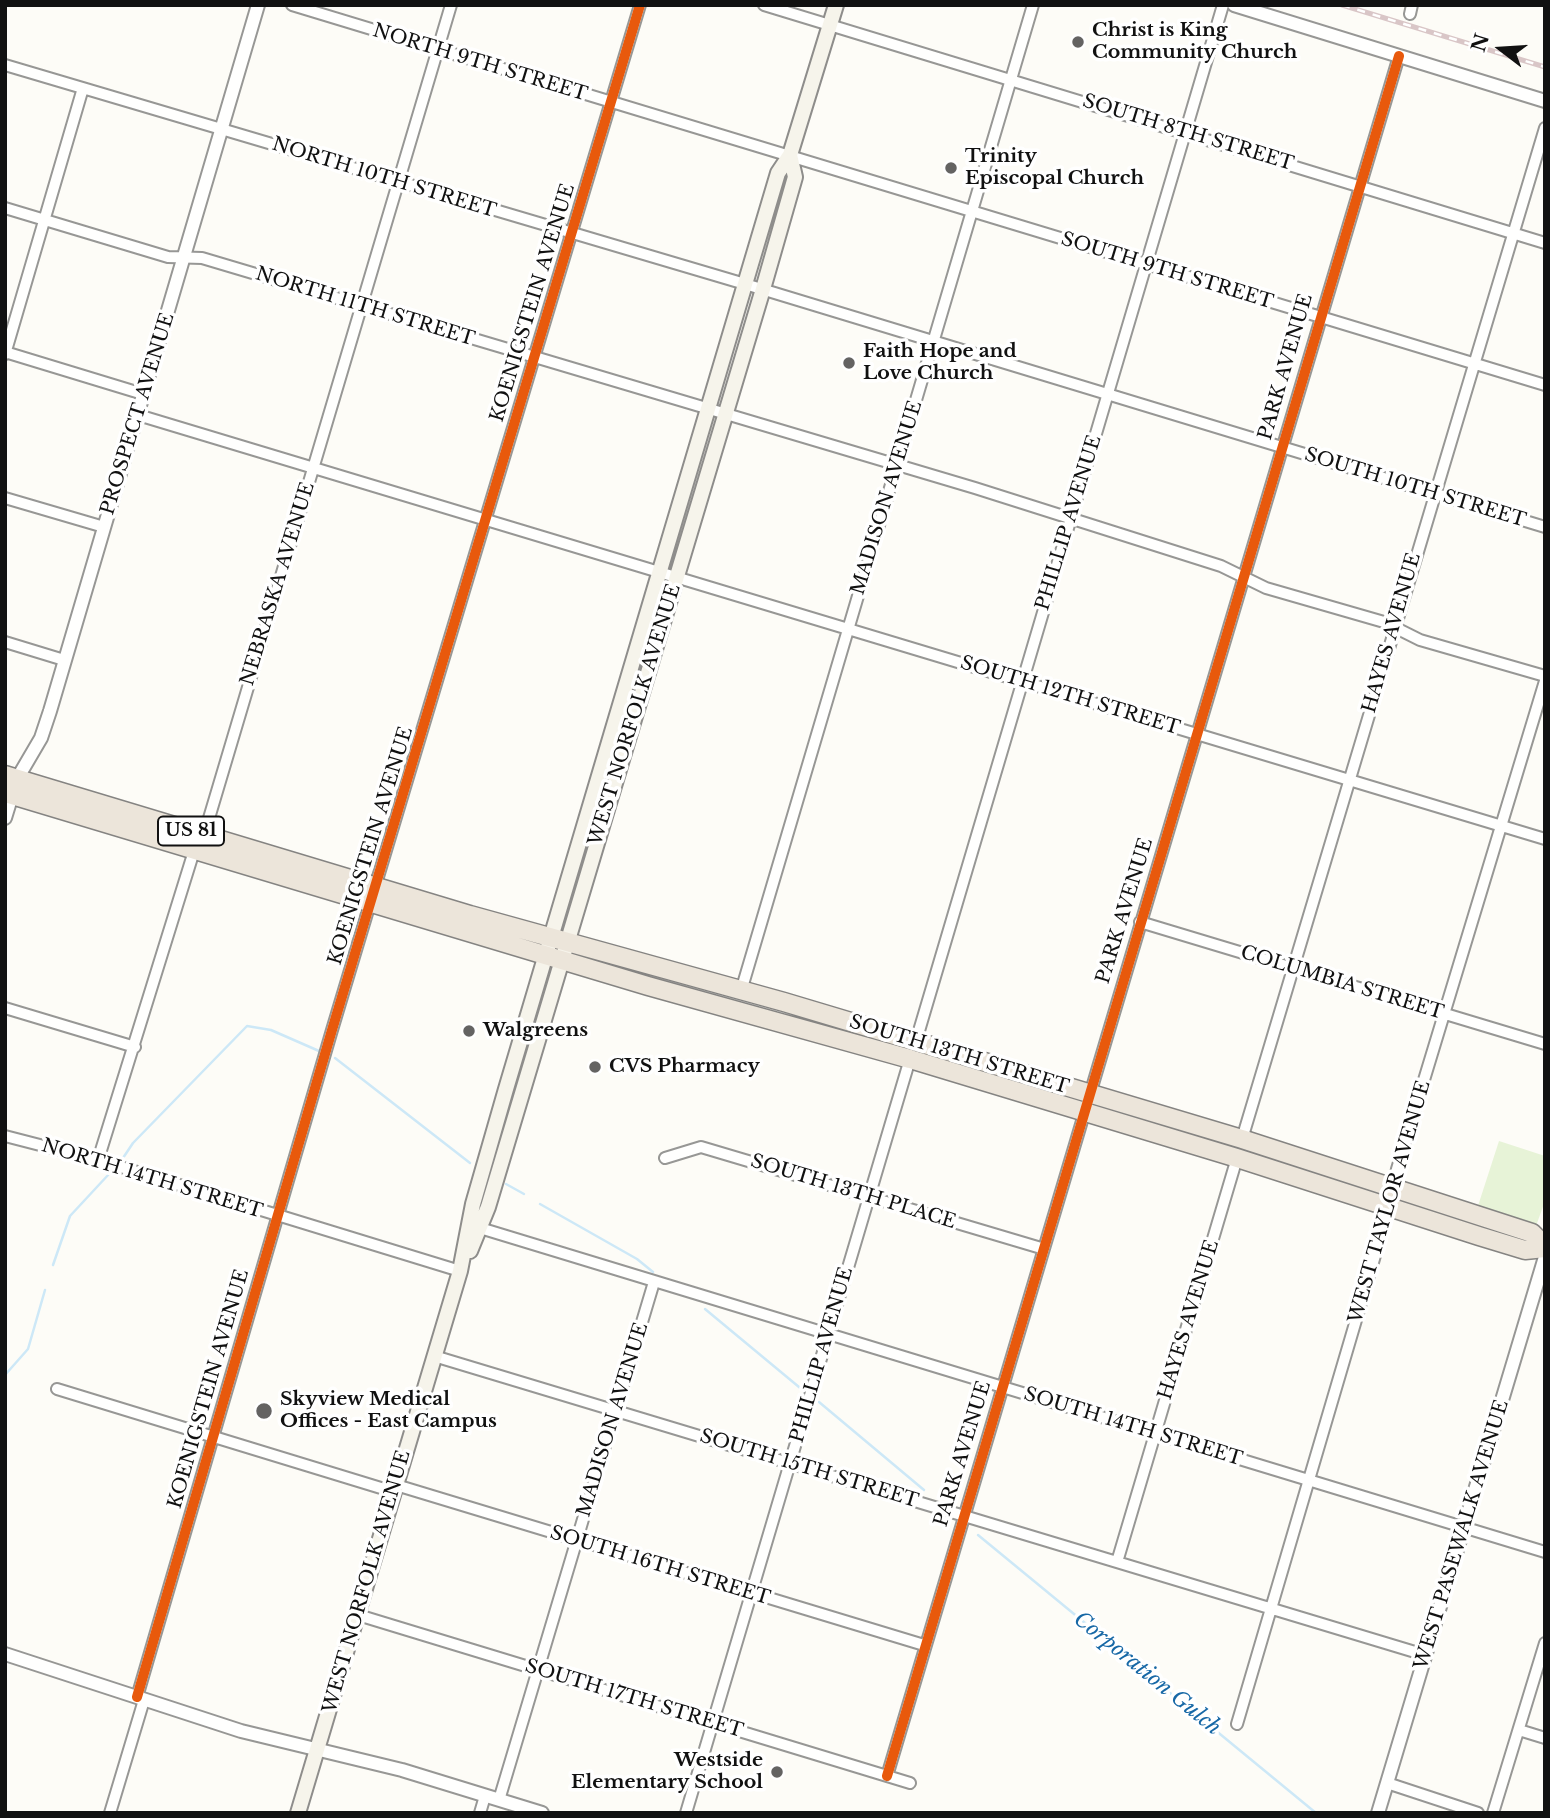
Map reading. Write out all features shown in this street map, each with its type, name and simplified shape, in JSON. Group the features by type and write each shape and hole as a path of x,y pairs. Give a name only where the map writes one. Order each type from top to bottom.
{"highway":[{"name":"US 81","path":"10,786 204,835 375,896"},
{"name":"US 81","path":"10,786 194,851 375,896 557,949"},
{"name":"SOUTH 13TH STREET","path":"557,949 741,991 916,1041 1237,1158 1389,1208 1525,1250 1545,1247"},
{"name":"SOUTH 13TH STREET","path":"557,949 910,1059 1242,1139 1532,1233 1545,1247"}],"main road":[{"name":"WEST NORFOLK AVENUE","path":"460,1271 480,1228 660,572 708,408 778,173 790,155 836,5"},
{"name":"WEST NORFOLK AVENUE","path":"298,1813 460,1271 477,1191 676,577 763,289 795,177 790,155"}],"street":[{"name":"PROSPECT AVENUE","path":"5,818 10,786 41,738 258,5"},
{"name":"NORTH 9TH STREET","path":"292,5 790,155"},
{"name":"NEBRASKA AVENUE","path":"98,1160 194,851 204,835 451,5"},
{"name":"KOENIGSTEIN AVENUE","path":"110,1813 213,1437 277,1217 640,5"},
{"name":"SOUTH 8TH STREET","path":"764,5 1185,131 1545,243"},
{"name":"MADISON AVENUE","path":"741,991 1033,5"},
{"name":"PHILLIP AVENUE","path":"916,1041 1223,5"},
{"path":"1234,5 1545,101"},
{"name":"PARK AVENUE","path":"887,1776 962,1516 1003,1388 1041,1248 1399,56"},
{"name":"NORTH 10TH STREET","path":"5,65 763,289"},
{"path":"83,88 5,352 144,394"},
{"name":"HAYES AVENUE","path":"1242,1139 1511,233 1545,128"},
{"name":"SOUTH 9TH STREET","path":"790,155 1545,385"},
{"name":"NORTH 11TH STREET","path":"5,208 168,257 202,258 898,465 1221,566 1266,588 1395,627 1420,640 1545,679"},
{"name":"SOUTH 10TH STREET","path":"763,289 1545,527"},
{"name":"SOUTH 12TH STREET","path":"138,415 1545,839"},
{"path":"5,498 104,527"},
{"path":"5,642 64,660"},
{"name":"WEST TAYLOR AVENUE","path":"1237,1724 1389,1208 1397,1169 1545,679"},
{"name":"COLUMBIA STREET","path":"1140,922 1545,1044"},
{"path":"5,1008 135,1047"},
{"name":"PHILLIP AVENUE","path":"686,1813 910,1059"},
{"name":"NORTH 14TH STREET","path":"5,1136 98,1160 460,1271"},
{"name":"SOUTH 13TH PLACE","path":"664,1158 701,1147 1041,1248"},
{"name":"HAYES AVENUE","path":"1117,1562 1237,1158"},
{"name":"SOUTH 14TH STREET","path":"480,1228 1545,1552"},
{"name":"WEST PASEWALK AVENUE","path":"1378,1813 1545,1257"},
{"name":"MADISON AVENUE","path":"499,1800 654,1282"},
{"name":"SOUTH 15TH STREET","path":"434,1356 1425,1656"},
{"name":"SOUTH 16TH STREET","path":"57,1390 576,1541 924,1646"},
{"name":"SOUTH 17TH STREET","path":"358,1615 911,1783"},
{"path":"1493,1813 1544,1645"},
{"path":"5,1654 241,1731 318,1748 542,1813"},
{"path":"1519,1730 1545,1738"},
{"path":"1387,1783 1478,1813"},
{"path":"480,1813 485,1796"}],"green space":[{"path":"1499,1141 1545,1156 1545,1201 1536,1226 1476,1212"}],"waterway":[{"name":"Corporation Gulch","path":"123,1158 133,1143 247,1026 271,1030 319,1051"},
{"name":"Corporation Gulch","path":"335,1058 470,1163"},
{"name":"Corporation Gulch","path":"53,1265 70,1216 109,1174"},
{"name":"Corporation Gulch","path":"506,1184 524,1194"},
{"name":"Corporation Gulch","path":"540,1204 637,1259 653,1272"},
{"name":"Corporation Gulch","path":"5,1375 28,1349 45,1290"},
{"name":"Corporation Gulch","path":"705,1309 805,1392"},
{"name":"Corporation Gulch","path":"819,1402 924,1490"},
{"name":"Corporation Gulch","path":"978,1535 1316,1813"}],"railway":[{"path":"1342,5 1545,67"}],"cycle path":[{"path":"137,1697 332,1030 640,5"},
{"path":"887,1776 1399,56"}],"place":[{"name":"Christ is King Community Church","path":"1078,42"},
{"name":"Trinity Episcopal Church","path":"951,168"},
{"name":"Faith Hope and Love Church","path":"849,363"},
{"name":"Walgreens","path":"469,1031"},
{"name":"CVS Pharmacy","path":"595,1067"},
{"name":"Skyview Medical Offices - East Campus","path":"264,1411"},
{"name":"Westside Elementary School","path":"777,1772"}]}
